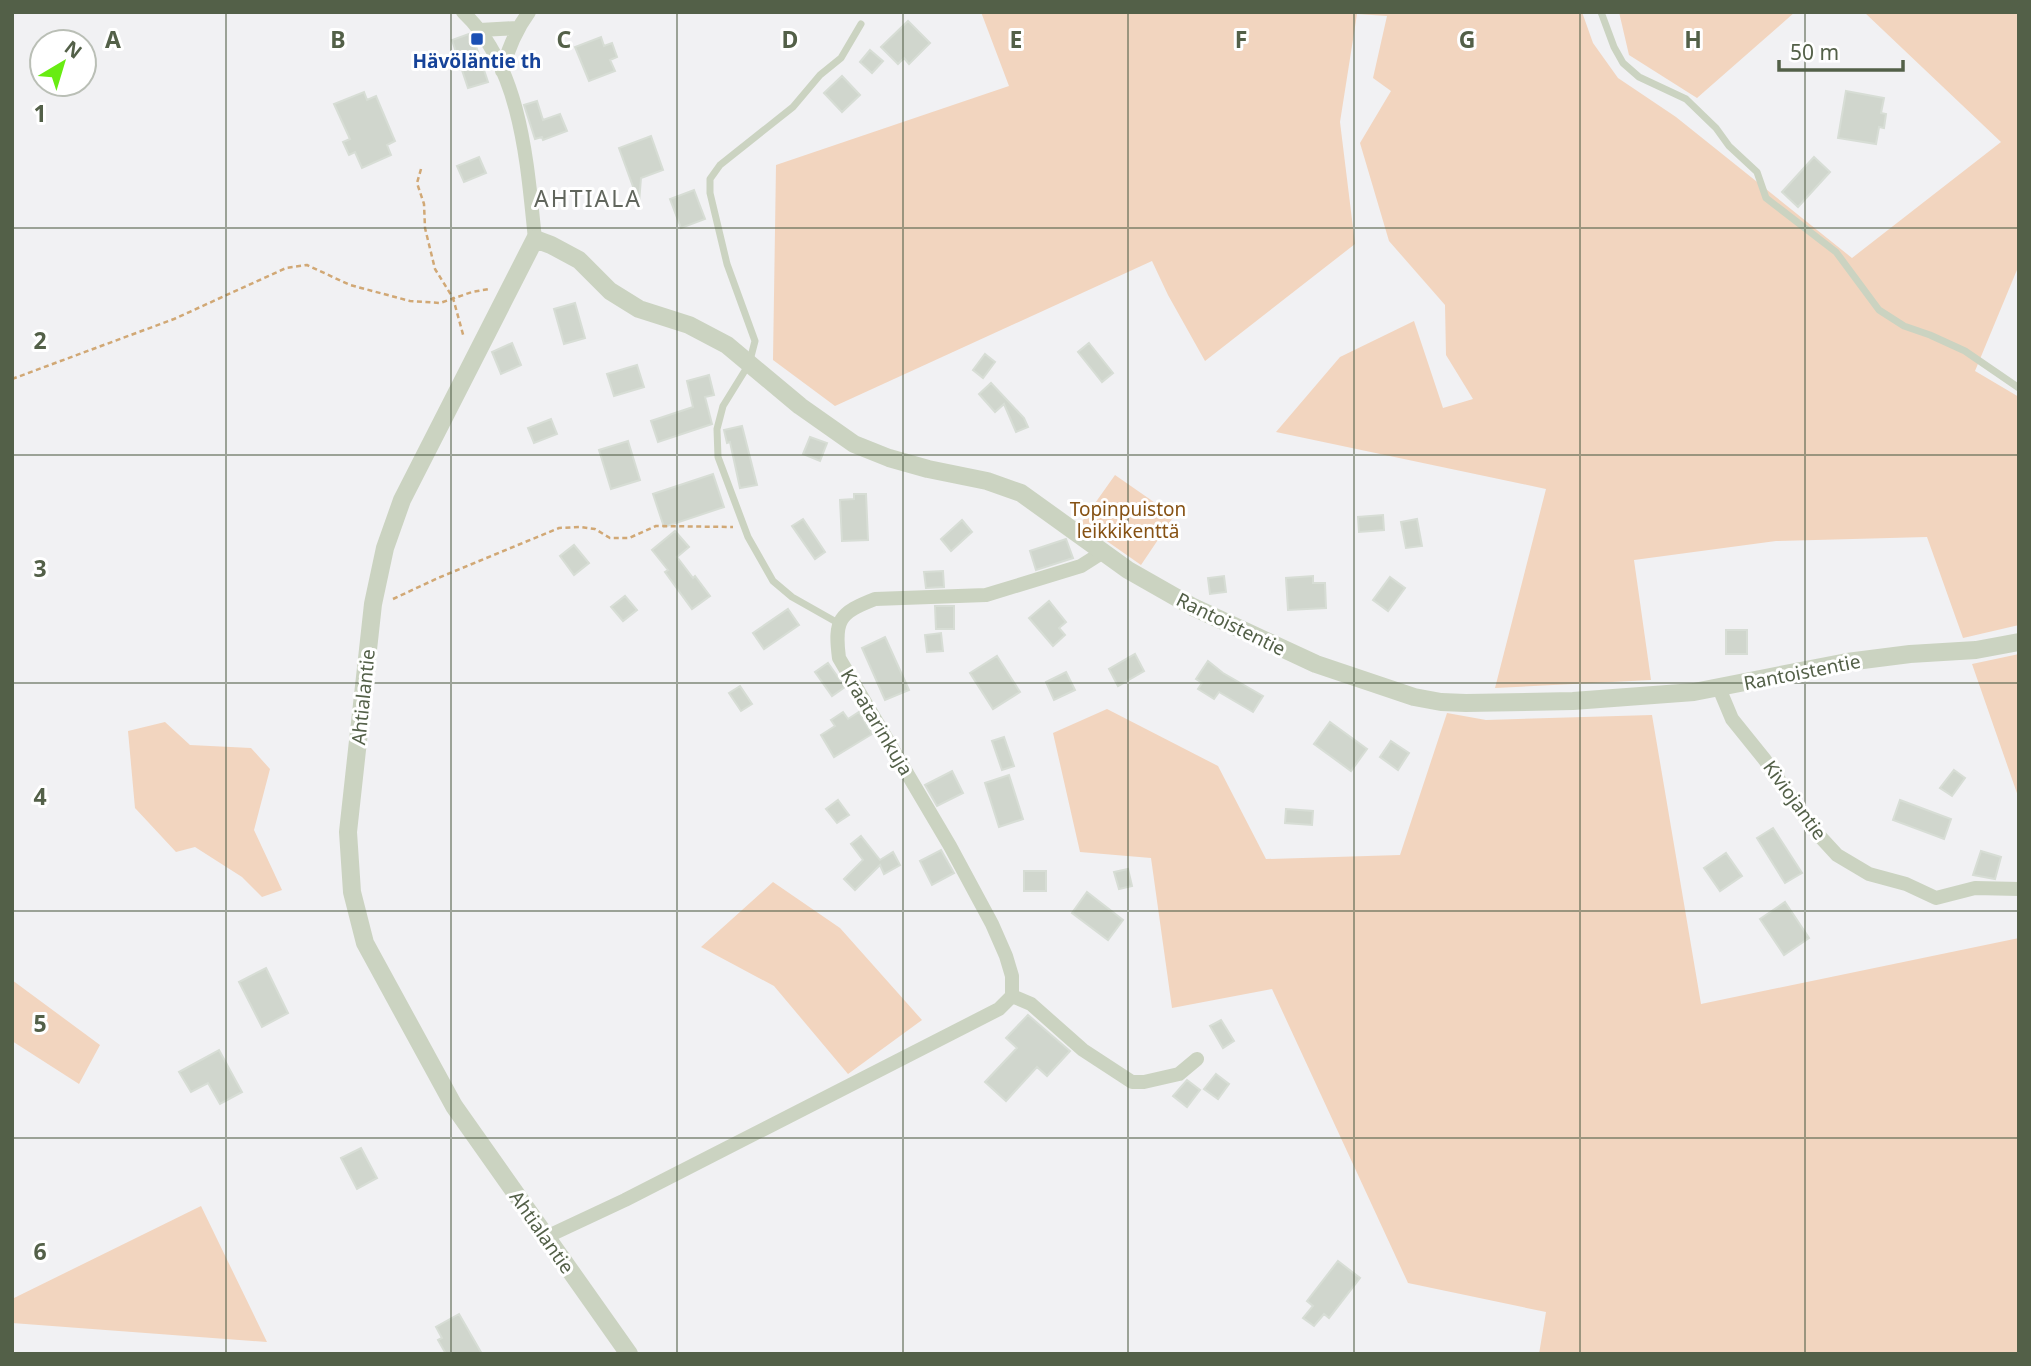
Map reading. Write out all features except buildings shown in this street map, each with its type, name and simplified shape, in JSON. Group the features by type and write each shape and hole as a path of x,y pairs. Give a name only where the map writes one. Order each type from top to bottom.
{"street":[{"path":"463,12 480,30 502,71 524,134 535,239"},
{"path":"502,71 517,28 529,12"},
{"path":"480,30 517,28"},
{"name":"Rantoistentie","path":"535,239 579,260 610,291 639,309 703,330 727,345 800,406 855,444 889,458 928,469 1008,487 1021,493 1128,570 1193,607 1277,647 1359,681 1414,697 1465,704 1573,701 1719,688 1847,662 1910,654 1976,650 2019,642"},
{"name":"Ahtialantie","path":"535,239 402,500 386,548 373,604 348,832 352,892 365,943 454,1106 629,1354"},
{"path":"838,623 850,610 875,599 986,595 1081,566 1103,552"},
{"name":"Kraatarinkuja","path":"838,623 836,639 839,658 950,846 992,924 1009,966 1012,996"},
{"name":"Kiviojantie","path":"1719,688 1732,719 1765,760 1814,830 1838,855 1869,874 1906,884 1936,898 1975,888 2019,889"},
{"path":"546,1237 625,1200 986,1016 999,1009 1012,996 1031,1004 1083,1050 1132,1082 1179,1074 1197,1059"}],"lane":[{"path":"1601,12 1623,63 1639,77 1686,99 1757,172 1766,198 1836,251 1880,310 1904,326 1965,351 2019,388"},
{"path":"838,623 792,597 773,581 748,537 718,457 717,429 723,406 749,364 755,341 727,264 710,193 710,179 720,165 793,107 820,75 841,58 861,24"}],"path":[{"path":"421,169 417,183 424,204 425,228 435,268 453,298 468,350 476,358"},
{"path":"12,379 174,319 286,268 307,265 350,285 410,301 440,303 491,289 506,292"},
{"path":"373,604 399,597 559,528 581,527 595,529 610,538 629,538 656,526 744,526"}],"green space":[{"path":"981,12 1582,12 1593,43 1618,78 1676,117 1852,258 2001,142 1864,12 2019,12 2019,265 1975,371 2019,397 2019,625 1963,638 1927,537 1776,541 1634,560 1651,680 1495,688 1546,489 1276,432 1340,357 1414,321 1443,408 1473,399 1446,355 1445,305 1389,241 1360,143 1391,91 1373,78 1387,16 1357,14 1340,122 1355,244 1205,361 1152,261 835,406 773,360 776,165 1009,86"},
{"path":"1619,12 1795,12 1697,98 1629,55"},
{"name":"Topinpuiston leikkikenttä","path":"1115,475 1174,516 1141,565 1081,523"},
{"path":"2019,654 2019,799 1972,664"},
{"path":"1107,709 1218,766 1266,859 1400,855 1447,713 1486,720 1652,715 1701,1004 2019,938 2019,1354 1539,1354 1546,1312 1408,1283 1272,989 1172,1008 1151,858 1080,852 1053,733"},
{"path":"165,722 190,745 251,748 270,769 254,830 282,890 262,897 242,877 195,847 176,852 135,808 128,731"},
{"path":"773,882 840,928 922,1020 848,1074 774,986 701,947"},
{"path":"12,980 100,1045 79,1084 12,1041"},
{"path":"201,1206 267,1342 12,1323 12,1299"}],"place":[{"name":"Hävöläntie th","path":"477,39"}],"district":[{"name":"AHTIALA","path":"588,199"}]}
